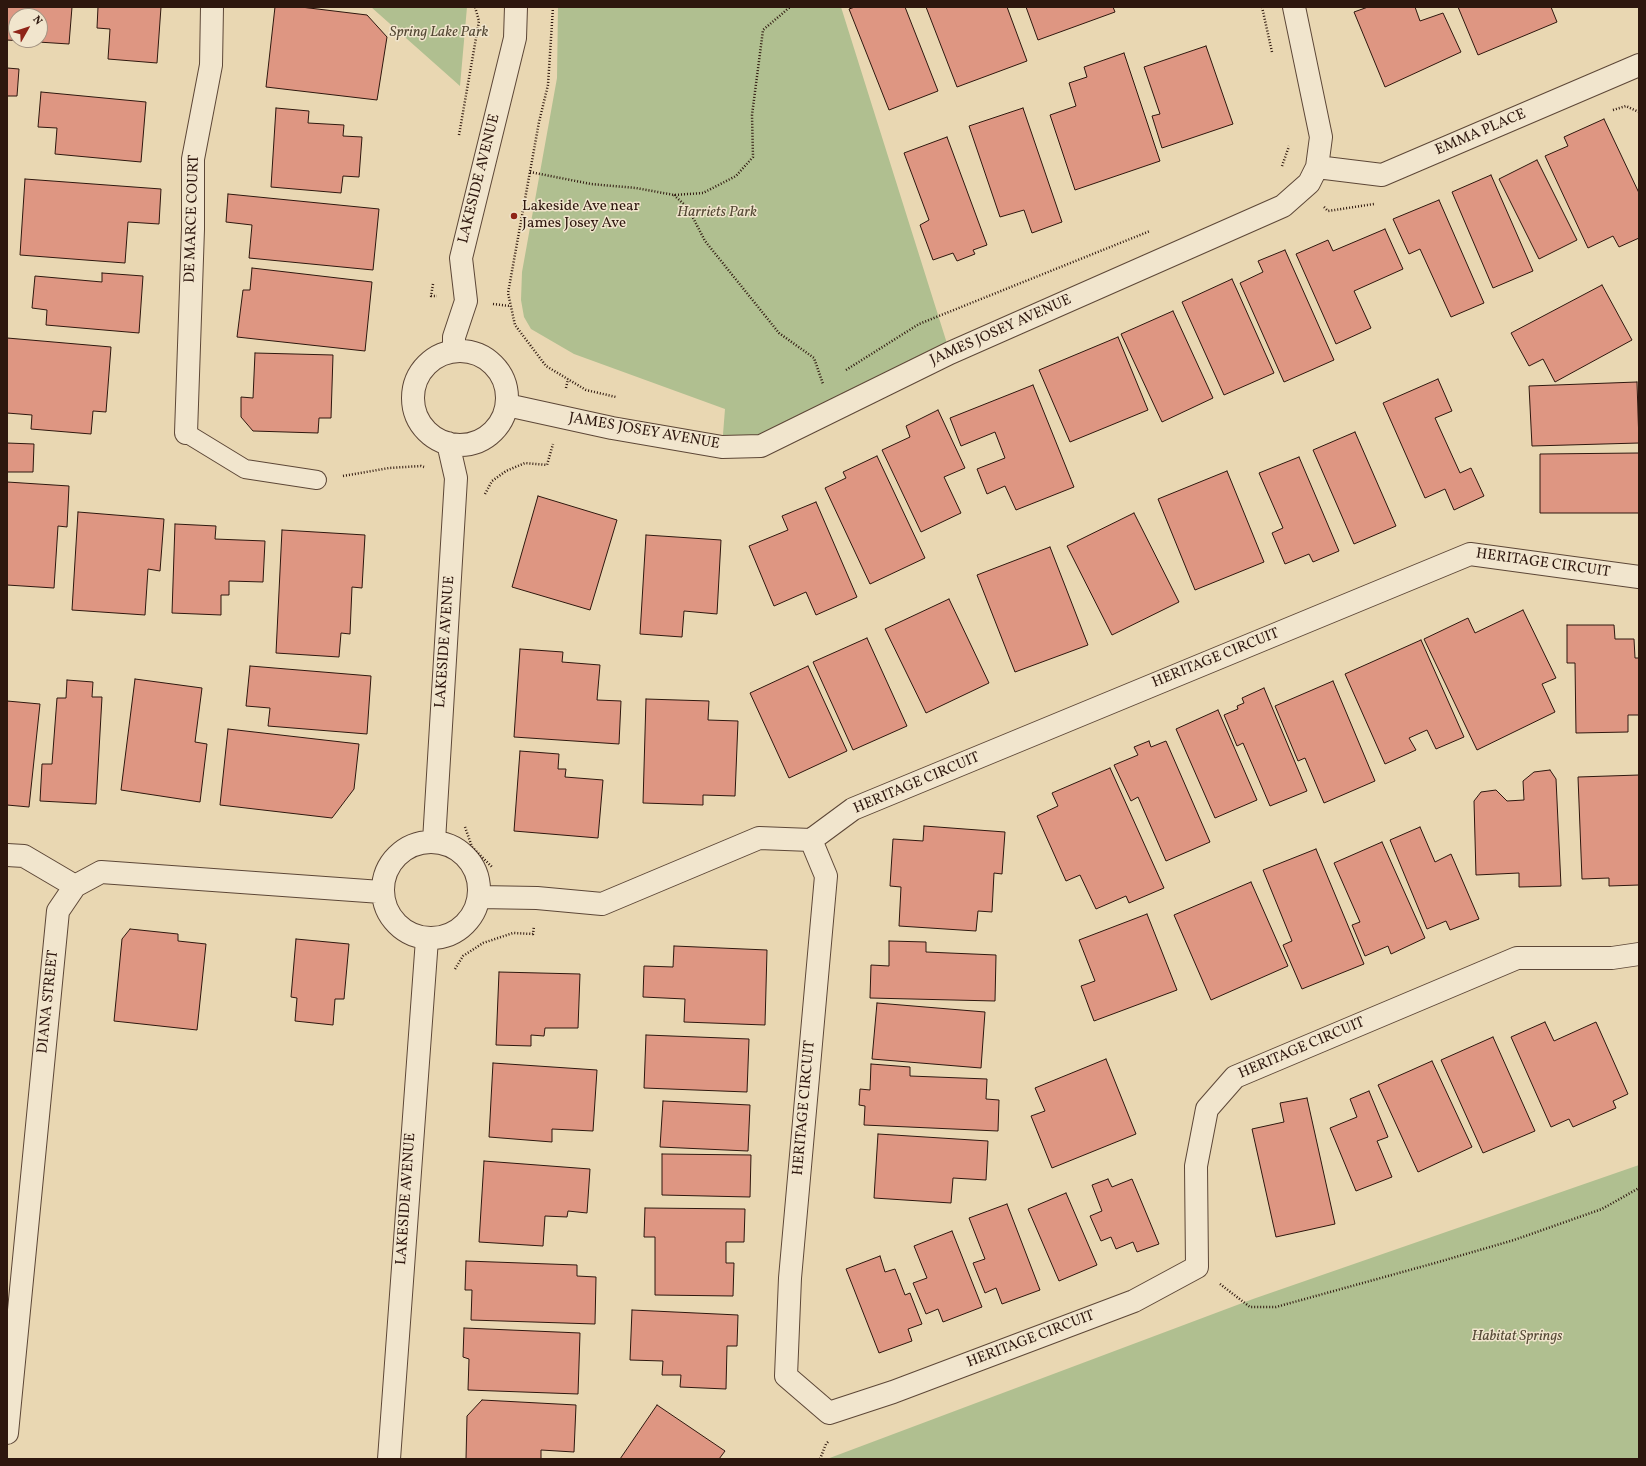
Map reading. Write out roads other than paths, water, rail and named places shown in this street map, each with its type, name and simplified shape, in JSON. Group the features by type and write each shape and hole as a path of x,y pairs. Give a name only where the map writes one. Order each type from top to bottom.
{"street":[{"name":"DE MARCE COURT","path":"186,433 193,229 193,160 211,65 212,7"},
{"name":"LAKESIDE AVENUE","path":"454,351 454,337 466,301 461,258 515,38 516,7"},
{"name":"JAMES JOSEY AVENUE","path":"507,405 612,428 722,447 761,446 950,353 1283,206 1309,183 1318,167 1321,137 1294,7"},
{"name":"EMMA PLACE","path":"1318,167 1382,175 1639,65"},
{"path":"454,351 469,351 482,356 494,365 502,377 507,391 507,405 502,420 492,432 479,441 464,445 448,443 434,436 422,425 415,411 414,395 417,379 426,366 439,356 454,351"},
{"name":"LAKESIDE AVENUE","path":"434,842 456,478 448,443"},
{"name":"HERITAGE CIRCUIT","path":"1639,578 1470,554 853,809 811,840 826,876 790,1278 786,1376 829,1413 893,1392 1134,1301 1197,1267 1196,1166 1208,1109 1235,1077 1517,958 1612,958 1639,954"},
{"path":"479,897 537,898 602,904 759,838 811,840"},
{"path":"434,842 449,845 463,854 473,866 478,881 479,897 475,911 471,918 467,924 456,933 442,938 427,939 413,936 401,929 391,918 384,906 382,892 384,876 391,861 403,850 418,843 434,842"},
{"path":"7,855 24,856 75,886"},
{"name":"DIANA STREET","path":"7,1433 58,911 75,886 101,872 382,892"},
{"name":"LAKESIDE AVENUE","path":"388,1459 427,939"}],"lane":[{"path":"186,433 245,469 317,480"}],"place":[{"name":"Lakeside Ave near James Josey Ave","path":"514,216"}],"park label":[{"name":"Spring Lake Park","path":"439,33"},
{"name":"Harriets Park","path":"717,213"},
{"name":"Habitat Springs","path":"1517,1337"}]}
